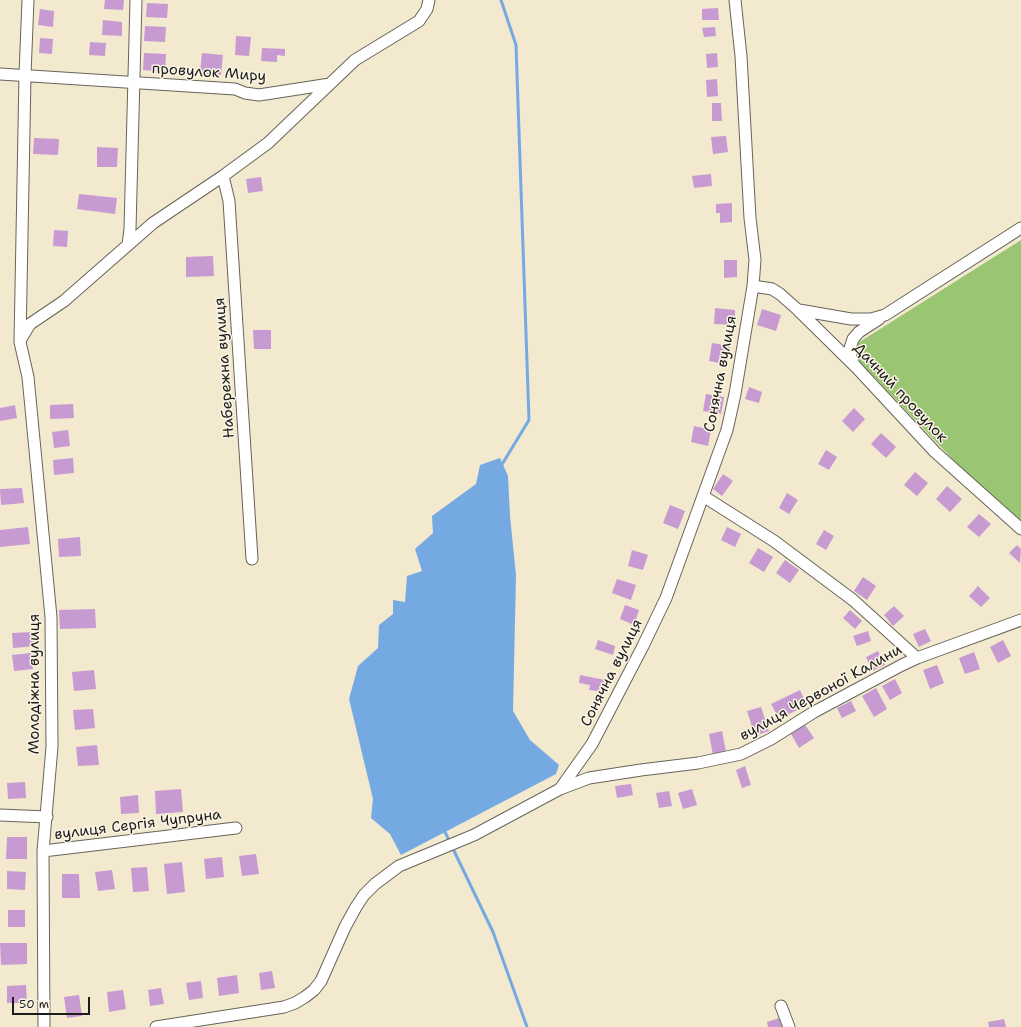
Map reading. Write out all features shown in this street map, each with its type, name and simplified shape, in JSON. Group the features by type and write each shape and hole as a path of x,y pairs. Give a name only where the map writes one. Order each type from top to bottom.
{"street":[{"name":"Молодіжна вулиця","path":"28,0 25,75 20,342 28,377 51,616 52,747 43,851 44,1027"},
{"name":"провулок Миру","path":"128,244 130,229 136,0"},
{"path":"20,342 30,324 64,301 153,223 223,176 268,143 355,60 418,21 427,9 429,0"},
{"name":"Сонячна вулиця","path":"560,789 592,744 666,598 727,430 735,394 753,286 755,260 750,218 741,56 735,0"},
{"path":"0,74 133,82"},
{"name":"провулок Миру","path":"133,82 235,89 259,95 330,84"},
{"name":"Набережна вулиця","path":"223,176 229,201 252,559"},
{"path":"856,367 851,357 850,348 853,339 859,332 924,292 1021,228"},
{"name":"Дачний провулок","path":"753,286 772,289 798,310 856,367 935,452 1021,529"},
{"path":"798,310 851,319 871,319 885,315"},
{"path":"703,496 774,541 853,600 917,658"},
{"name":"вулиця Червоної Калини","path":"156,1027 284,1007 295,1003 314,990 321,981 345,927 356,907 364,894 386,874 399,866 474,835 560,789 589,778 698,763 741,754 771,739 814,712 917,658 1021,620"},
{"name":"вулиця Сергія Чупруна","path":"0,815 47,817"},
{"name":"вулиця Сергія Чупруна","path":"43,851 236,828"},
{"path":"782,1006 789,1027"}],"green space":[{"path":"1021,240 1021,524 962,469 856,358 858,343"}],"water":[{"path":"500,458 508,476 510,516 516,575 513,711 530,740 559,765 556,774 401,855 390,834 371,818 373,799 349,699 358,666 378,648 379,625 393,614 393,600 405,602 407,576 422,571 415,549 433,533 432,516 476,484 480,465"}],"building":[{"path":"105,0 124,0 123,10 104,9"},
{"path":"147,3 168,4 167,18 146,17"},
{"path":"718,8 719,20 702,20 702,9"},
{"path":"40,9 54,11 53,27 38,25"},
{"path":"103,20 122,22 122,36 102,35"},
{"path":"145,26 166,27 165,42 144,41"},
{"path":"715,27 716,36 704,37 702,28"},
{"path":"236,36 251,37 249,56 235,55"},
{"path":"40,38 53,39 52,54 39,53"},
{"path":"90,42 106,43 105,56 89,55"},
{"path":"262,48 285,49 285,56 277,55 277,62 261,61"},
{"path":"144,53 166,54 165,72 143,70"},
{"path":"202,53 223,55 221,75 200,73"},
{"path":"717,53 718,67 707,68 706,54"},
{"path":"717,79 718,96 707,97 706,80"},
{"path":"712,103 721,103 722,121 712,121"},
{"path":"726,136 728,152 713,154 711,137"},
{"path":"34,138 59,139 58,155 33,154"},
{"path":"97,147 118,148 117,167 97,167"},
{"path":"711,174 712,186 694,188 692,176"},
{"path":"261,177 263,191 248,193 246,179"},
{"path":"79,194 117,198 115,214 77,209"},
{"path":"732,203 732,222 720,223 720,213 716,213 716,204"},
{"path":"54,230 68,231 67,247 53,246"},
{"path":"213,256 214,276 186,277 186,257"},
{"path":"724,260 737,260 737,277 724,278"},
{"path":"715,308 735,310 735,325 714,324"},
{"path":"762,309 781,315 776,331 757,325"},
{"path":"253,330 271,330 271,349 254,349"},
{"path":"712,343 730,346 728,359 720,357 719,363 709,361"},
{"path":"749,387 762,392 759,403 745,399"},
{"path":"706,394 724,397 721,414 703,411"},
{"path":"73,404 74,418 50,419 50,405"},
{"path":"15,405 17,418 0,421 0,408"},
{"path":"854,408 865,419 853,432 842,421"},
{"path":"694,426 711,430 708,446 691,442"},
{"path":"68,430 70,446 54,448 52,432"},
{"path":"881,433 896,447 886,458 871,444"},
{"path":"826,450 837,457 829,470 818,464"},
{"path":"73,458 74,473 54,475 53,460"},
{"path":"915,472 928,483 917,496 904,485"},
{"path":"723,474 733,481 722,496 713,489"},
{"path":"947,486 962,499 950,512 936,499"},
{"path":"22,488 24,503 1,505 0,489"},
{"path":"787,493 798,500 789,514 779,508"},
{"path":"670,505 685,511 678,529 663,523"},
{"path":"979,514 991,524 979,537 967,527"},
{"path":"28,527 30,544 0,547 0,530"},
{"path":"727,527 741,534 735,547 721,540"},
{"path":"824,530 834,536 826,550 816,544"},
{"path":"80,537 81,556 59,557 58,539"},
{"path":"1017,545 1021,549 1020,563 1009,553"},
{"path":"758,548 773,557 764,572 749,563"},
{"path":"632,550 648,555 643,570 628,566"},
{"path":"785,560 799,570 790,583 776,573"},
{"path":"863,577 876,586 867,600 854,591"},
{"path":"617,579 636,585 631,600 612,593"},
{"path":"978,586 990,598 981,607 969,596"},
{"path":"625,605 639,610 634,625 620,619"},
{"path":"894,606 904,616 893,626 884,615"},
{"path":"95,609 96,628 60,629 59,610"},
{"path":"850,610 862,621 855,629 843,618"},
{"path":"925,629 931,641 919,647 913,634"},
{"path":"868,631 871,641 857,646 853,636"},
{"path":"34,632 35,646 13,648 12,633"},
{"path":"598,640 615,646 613,655 595,649"},
{"path":"1003,640 1011,656 998,663 990,647"},
{"path":"878,651 885,665 872,671 866,657"},
{"path":"974,652 980,669 965,674 959,658"},
{"path":"31,653 33,669 14,671 12,655"},
{"path":"937,665 944,683 930,689 923,670"},
{"path":"94,670 96,689 74,691 72,672"},
{"path":"580,675 605,680 603,692 589,690 590,685 579,683"},
{"path":"895,679 902,693 890,700 882,686"},
{"path":"876,688 887,709 874,717 862,696"},
{"path":"800,690 804,699 794,704 797,710 779,719 771,704"},
{"path":"851,701 856,711 842,718 837,708"},
{"path":"761,707 769,731 755,736 747,711"},
{"path":"93,709 95,728 75,730 73,710"},
{"path":"805,725 814,738 799,748 791,734"},
{"path":"722,731 726,752 713,755 709,734"},
{"path":"97,745 99,765 78,766 76,747"},
{"path":"745,766 751,785 742,788 736,770"},
{"path":"25,782 26,798 8,799 7,783"},
{"path":"631,784 633,795 617,798 615,786"},
{"path":"181,789 183,812 156,814 155,791"},
{"path":"692,789 697,805 683,809 678,793"},
{"path":"669,791 672,806 659,808 656,793"},
{"path":"138,795 139,813 121,814 120,797"},
{"path":"7,837 27,837 27,859 6,859"},
{"path":"256,854 259,874 242,876 239,856"},
{"path":"222,857 224,877 206,879 204,859"},
{"path":"182,862 185,892 167,894 164,864"},
{"path":"147,867 149,891 133,892 131,868"},
{"path":"112,870 115,889 98,891 95,872"},
{"path":"7,871 26,872 25,890 7,889"},
{"path":"62,874 79,874 80,898 62,898"},
{"path":"8,910 25,910 25,927 8,927"},
{"path":"0,943 27,943 27,964 1,965"},
{"path":"272,971 275,988 261,990 259,973"},
{"path":"237,975 239,993 219,996 217,978"},
{"path":"201,981 203,998 189,1000 186,983"},
{"path":"26,985 27,1003 7,1003 7,986"},
{"path":"161,988 164,1004 150,1006 148,990"},
{"path":"123,990 126,1009 109,1012 107,992"},
{"path":"79,995 82,1016 67,1018 64,997"},
{"path":"779,1018 782,1027 768,1027 767,1022"},
{"path":"1004,1019 1006,1027 989,1027 988,1022"}],"waterway":[{"path":"501,0 516,45 529,420 501,466"},
{"path":"444,830 493,932 527,1027"}]}
